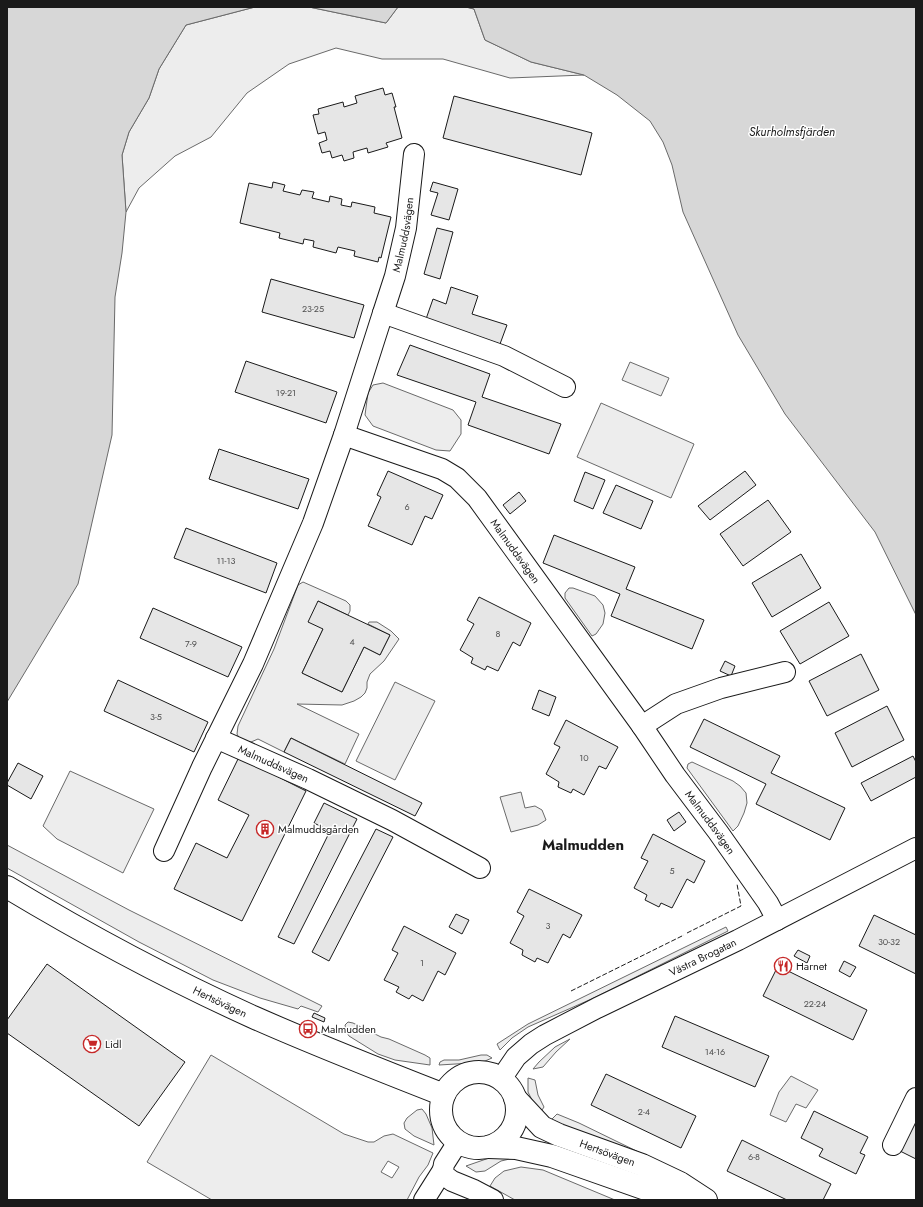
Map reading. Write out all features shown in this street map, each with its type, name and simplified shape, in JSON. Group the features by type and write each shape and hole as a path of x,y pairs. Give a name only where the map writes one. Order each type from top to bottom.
{"main road":[{"name":"Hertsövägen","path":"7,887 87,934 161,973 316,1044 444,1095"},
{"path":"483,1072 492,1074 501,1079 507,1084 515,1098 517,1108 513,1128 498,1143 489,1147 473,1147 458,1142 450,1135 442,1116 444,1095 449,1087 464,1075 473,1073 483,1072"},
{"name":"Hertsövägen","path":"515,1098 542,1127 559,1135 642,1165 680,1183 706,1200"},
{"name":"Hertsövägen","path":"489,1147 516,1148 552,1156 676,1200"}],"street":[{"name":"Malmuddsvägen","path":"164,851 216,738 253,664 313,523 344,435 395,276 406,228 414,154"},
{"path":"383,313 504,356 565,387"},
{"name":"Malmuddsvägen","path":"344,435 434,466 457,478 477,498 642,726 675,775 718,832 768,903 778,920"},
{"path":"642,726 676,704 721,688 785,672"},
{"name":"Malmuddsvägen","path":"216,738 308,779 392,820 480,868"},
{"name":"Västra Brogatan","path":"501,1079 516,1057 531,1044 545,1035 778,920 916,848"},
{"path":"893,1145 916,1098"},
{"path":"424,1200 458,1142"},
{"path":"442,1170 444,1175 452,1181 493,1200"}],"shaded area":[{"path":"255,7 309,7 386,23 398,7 466,7 474,9 485,40 531,62 584,75 510,78 443,59 382,59 336,48 289,64 247,93 211,137 175,156 139,188 126,212 122,155 129,132 149,98 159,69 186,25"},
{"path":"630,362 669,378 661,396 622,380"},
{"path":"383,383 453,410 461,420 461,434 450,451 436,450 373,426 365,415 368,393 373,385"},
{"path":"601,403 694,444 671,498 577,457"},
{"path":"303,582 346,601 350,605 350,611 348,615 318,601 323,629 302,673 342,692 364,647 380,655 390,635 368,624 369,622 377,622 391,631 399,639 384,661 370,674 367,682 367,688 361,697 342,705 297,704 359,734 345,764 291,738 284,752 258,739 251,742 244,741 239,738 237,734 238,726 274,649 298,585"},
{"path":"569,588 595,596 603,605 605,613 603,624 596,634 592,636 565,598 565,593"},
{"path":"395,682 435,701 395,780 356,761"},
{"path":"692,762 733,781 746,793 747,803 744,813 738,826 733,831 687,768 688,764"},
{"path":"70,771 154,809 123,873 57,839 43,826"},
{"path":"521,792 525,808 535,806 542,810 546,820 538,825 511,832 500,797"},
{"path":"7,845 129,910 322,1006 318,1012 301,1006 298,1009 260,998 213,980 139,942 7,868"},
{"path":"726,927 728,931 596,997 528,1027 512,1038 500,1050 497,1044 528,1024"},
{"path":"348,1022 425,1055 430,1058 430,1065 395,1060 378,1054 349,1036 345,1025"},
{"path":"570,1039 543,1067 533,1069 555,1047"},
{"path":"211,1055 344,1134 368,1142 374,1142 384,1136 393,1134 433,1153 428,1165 419,1177 407,1200 212,1200 147,1162","holes":["388,1161 399,1167 392,1178 381,1172"]},
{"path":"487,1055 492,1058 485,1061 472,1063 439,1065 440,1062 444,1060 459,1060"},
{"path":"791,1076 818,1090 806,1108 796,1104 786,1122 770,1115 779,1092"},
{"path":"528,1078 535,1080 538,1095 544,1107 540,1113 528,1092"},
{"path":"422,1109 426,1114 432,1128 434,1145 414,1136 405,1129 404,1123 407,1118 417,1110"},
{"path":"557,1114 579,1123 657,1161 550,1121"},
{"path":"492,1157 514,1158 501,1161 485,1171 476,1172 466,1166"},
{"path":"521,1167 543,1170 615,1200 515,1200 490,1186 495,1178 504,1171"}],"water":[{"path":"7,7 255,7 186,25 159,69 149,98 129,132 122,155 126,212 122,253 115,297 112,435 78,584 7,702"},
{"path":"309,7 398,7 386,23"},
{"name":"Skurholmsfjärden","path":"466,7 916,7 916,615 875,532 785,414 738,335 683,212 672,165 663,142 650,121 617,95 584,75 531,62 485,40 474,9"}],"building":[{"path":"383,88 385,95 392,93 402,138 386,143 388,147 368,153 367,148 353,152 354,158 344,161 342,155 332,158 330,151 322,153 319,143 327,140 325,132 318,134 313,115 319,114 318,109 343,102 344,107 357,103 355,96"},
{"path":"454,96 592,133 581,175 443,138"},
{"path":"273,182 285,185 283,191 300,195 302,190 314,192 312,198 329,202 330,196 342,199 341,205 351,207 352,202 375,207 374,213 391,217 381,258 379,257 378,262 354,256 355,251 338,247 336,253 313,247 314,241 304,239 303,244 279,238 280,233 240,223 249,183 272,188"},
{"path":"433,182 458,189 449,220 431,215 438,193 430,191"},
{"path":"437,228 453,232 440,279 424,274"},
{"path":"271,279 364,305 354,338 262,312"},
{"path":"451,287 478,296 472,314 507,325 500,344 426,319 433,299 446,304"},
{"path":"410,345 490,374 482,397 561,424 549,454 468,425 476,402 397,375"},
{"path":"246,361 337,392 326,423 235,392"},
{"path":"219,449 309,479 298,509 209,479"},
{"path":"388,471 443,495 432,519 425,516 412,545 368,526 381,497 377,495"},
{"path":"745,471 756,485 710,520 698,506"},
{"path":"585,472 605,480 593,509 574,501"},
{"path":"616,485 653,501 641,529 603,513"},
{"path":"519,492 526,501 510,514 503,505"},
{"path":"768,500 791,532 743,566 720,534"},
{"path":"186,528 277,563 266,593 174,558"},
{"path":"554,535 635,567 626,589 704,620 692,649 611,616 620,594 543,563"},
{"path":"801,554 821,588 772,617 752,583"},
{"path":"479,597 531,623 520,646 513,642 498,671 487,666 485,670 471,663 473,658 460,650 474,624 467,620"},
{"path":"318,601 390,635 380,655 364,647 342,692 302,673 323,629 308,622"},
{"path":"829,602 849,636 800,664 780,631"},
{"path":"153,608 242,647 228,677 140,638"},
{"path":"861,654 879,690 827,716 809,681"},
{"path":"725,661 735,666 731,676 720,671"},
{"path":"118,680 208,722 194,752 104,711"},
{"path":"539,690 556,697 549,716 532,709"},
{"path":"887,706 904,740 852,767 835,733"},
{"path":"704,719 780,756 771,773 845,808 830,840 756,804 766,784 690,747"},
{"path":"566,720 618,747 606,769 599,766 584,795 573,789 571,793 558,787 559,782 546,774 560,747 554,744"},
{"path":"291,738 422,803 415,816 284,752"},
{"path":"913,756 916,762 916,777 871,801 861,783"},
{"name":"Malmuddsgården","path":"239,757 306,791 242,921 174,889 196,843 227,858 249,815 218,800"},
{"path":"18,763 43,776 31,799 7,785"},
{"path":"324,803 357,819 294,944 278,937 330,831 314,823"},
{"path":"679,812 686,822 674,831 667,820"},
{"path":"376,829 393,837 329,961 312,952"},
{"path":"653,834 705,861 694,883 687,879 672,908 661,903 659,907 645,900 647,895 634,888 648,861 641,858"},
{"path":"529,889 582,915 570,938 563,934 548,963 537,958 535,962 522,955 523,950 510,943 524,916 517,912"},
{"path":"456,914 469,920 462,934 449,927"},
{"path":"874,915 916,935 916,974 859,946"},
{"path":"404,926 456,953 445,975 438,971 423,1001 412,995 409,999 396,992 399,987 384,980 398,953 392,950"},
{"path":"798,950 810,956 807,963 794,956"},
{"path":"844,961 856,967 850,977 839,971"},
{"name":"Lidl","path":"47,964 185,1062 139,1126 7,1033 7,1020"},
{"path":"778,966 867,1010 853,1040 763,996"},
{"path":"314,1013 325,1018 324,1022 312,1017"},
{"path":"675,1016 769,1056 755,1087 662,1047"},
{"path":"606,1074 696,1116 681,1148 591,1105"},
{"path":"814,1111 868,1137 860,1153 865,1155 856,1174 819,1156 823,1149 801,1138"},
{"path":"912,1120 916,1122 916,1159 898,1150"},
{"path":"742,1140 831,1184 823,1200 787,1200 727,1171"}],"fence":[{"path":"687,933 741,906 737,884"},
{"path":"571,991 684,935"}],"place":[{"name":"Malmuddsgården","path":"265,829"},
{"name":"Harnet","path":"783,966"},
{"name":"Malmudden","path":"308,1029"},
{"name":"Lidl","path":"92,1044"}],"district":[{"name":"Malmudden","path":"583,845"}]}
